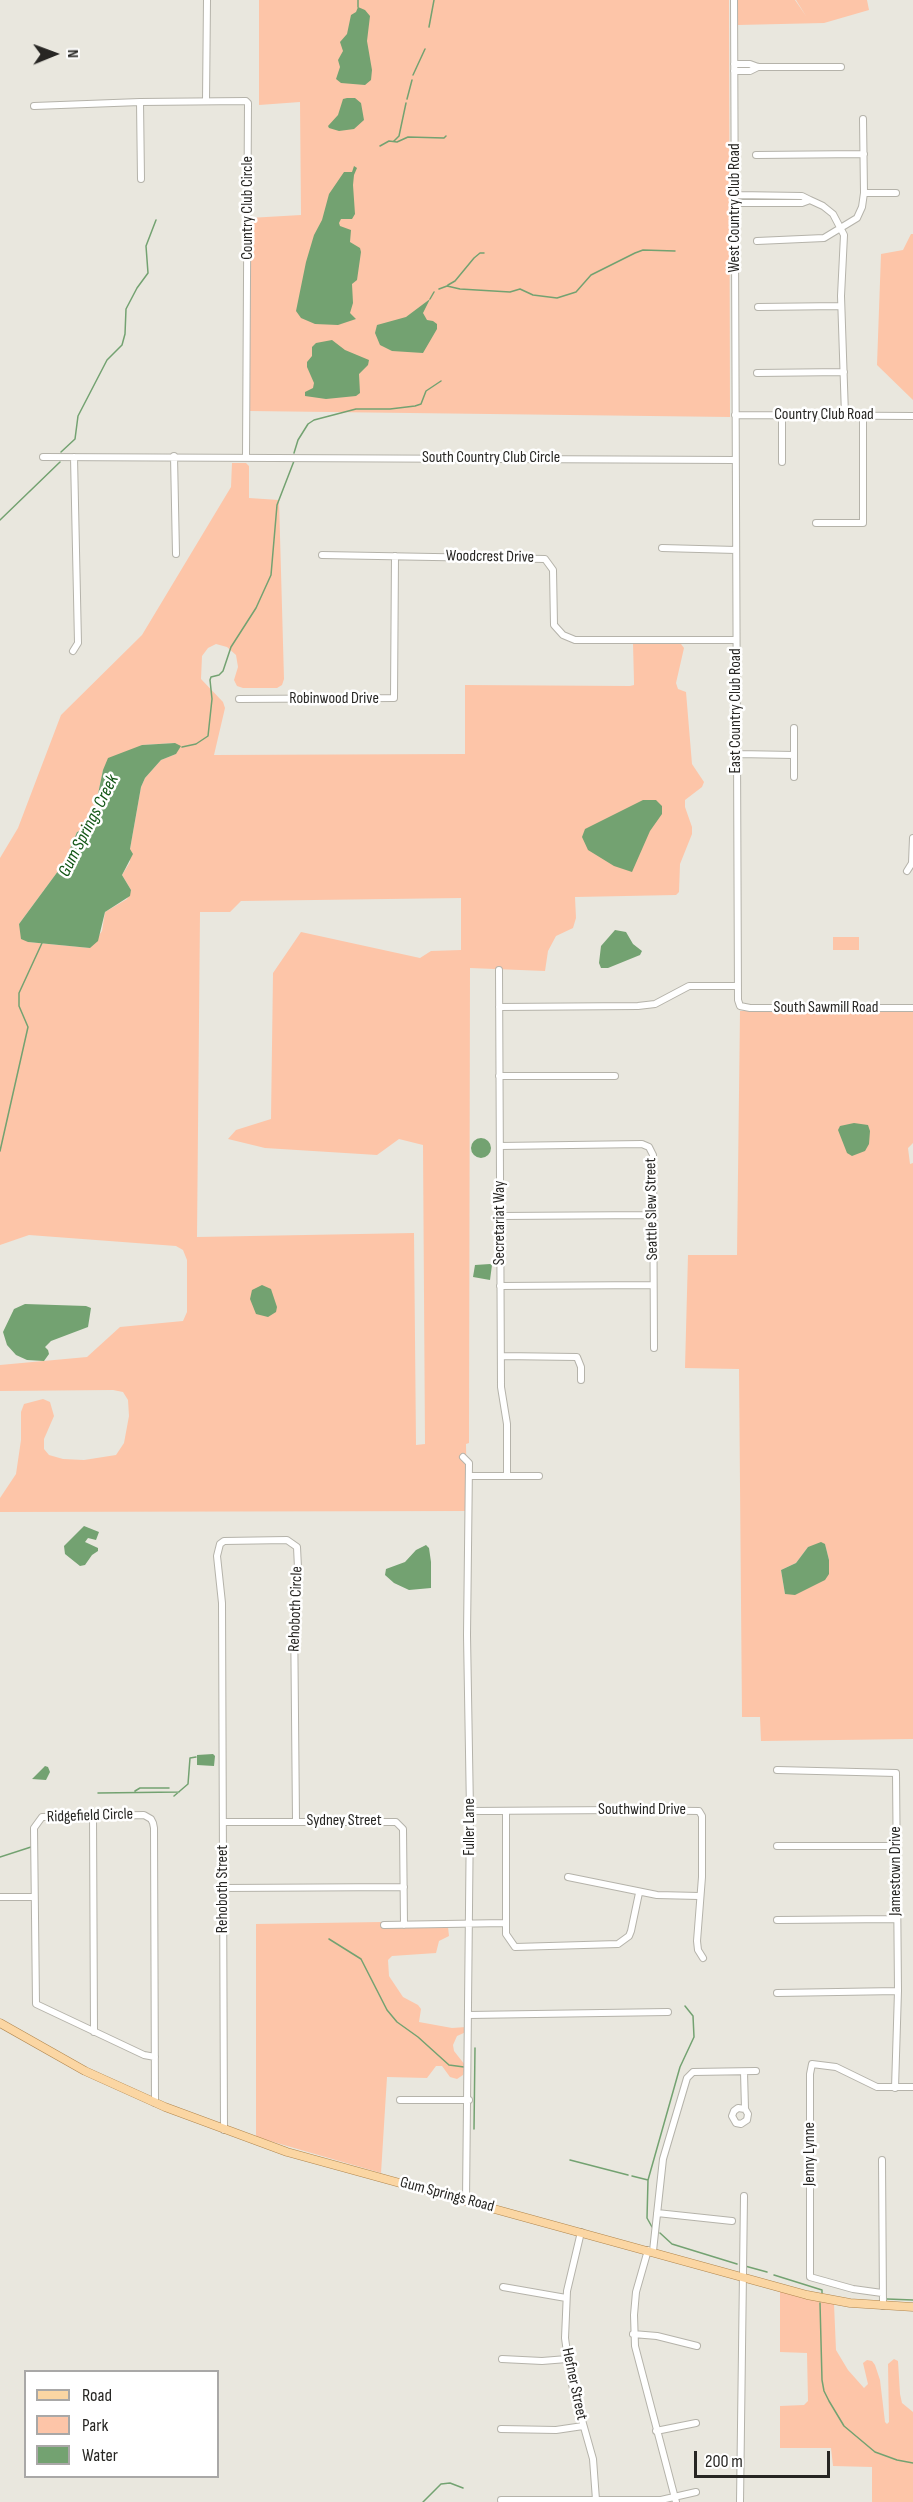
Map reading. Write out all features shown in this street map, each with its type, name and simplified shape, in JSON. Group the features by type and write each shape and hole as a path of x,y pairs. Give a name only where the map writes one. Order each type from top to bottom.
{"main road":[{"name":"Gum Springs Road","path":"0,2023 85,2071 155,2103 287,2152 807,2295 843,2302 913,2307"}],"street":[{"path":"34,106 206,101 207,0"},
{"name":"West Country Club Road","path":"734,0 735,415"},
{"path":"734,68 750,71 758,67 842,67"},
{"name":"Country Club Circle","path":"206,101 246,101 248,103 246,456"},
{"path":"140,102 141,179"},
{"path":"757,240 812,240 833,234 857,218 862,207 864,193 863,119"},
{"path":"756,155 864,154"},
{"path":"864,193 896,193"},
{"path":"736,201 802,196 827,208 841,228 844,235 841,306 845,416"},
{"path":"736,201 802,203 810,200"},
{"path":"758,307 841,306"},
{"path":"757,373 843,372"},
{"name":"Country Club Road","path":"735,415 913,416"},
{"name":"East Country Club Road","path":"735,415 738,986 740,1006"},
{"path":"782,415 782,462"},
{"path":"816,523 863,523 863,416"},
{"path":"174,456 176,555"},
{"name":"South Country Club Circle","path":"43,457 246,456 735,460"},
{"path":"73,651 78,643 74,457"},
{"path":"662,548 736,550"},
{"name":"Woodcrest Drive","path":"322,555 545,559 553,570 554,625 563,635 575,640 736,640"},
{"name":"Robinwood Drive","path":"239,699 394,698 395,556"},
{"path":"794,728 794,777"},
{"path":"737,754 794,755"},
{"path":"907,871 912,863 913,838"},
{"name":"Secretariat Way","path":"499,970 501,1387 507,1424 507,1476"},
{"path":"499,1007 638,1006 655,1004 689,986 738,986"},
{"name":"South Sawmill Road","path":"740,1006 750,1008 913,1008"},
{"path":"500,1076 615,1076"},
{"name":"Seattle Slew Street","path":"500,1146 642,1144 649,1147 652,1155 654,1348"},
{"path":"500,1216 653,1215"},
{"path":"500,1286 653,1285"},
{"path":"501,1356 577,1358 581,1367 581,1380"},
{"name":"Fuller Lane","path":"463,1457 469,1463 467,1645 470,1923 466,2200"},
{"path":"469,1476 539,1476"},
{"name":"Rehoboth Circle","path":"222,1648 217,1556 220,1544 230,1540 287,1540 295,1544 298,1551 294,1609 296,1821"},
{"name":"Rehoboth Street","path":"222,1648 224,2130"},
{"name":"Jamestown Drive","path":"777,1770 896,1773 898,1991 895,2088"},
{"name":"Southwind Drive","path":"470,1811 621,1809 699,1812 702,1816 702,1877 697,1941 698,1950 704,1958"},
{"path":"506,1811 506,1934 515,1947 618,1944 629,1936 639,1893"},
{"name":"Ridgefield Circle","path":"94,2032 36,2004 34,1828 38,1820 46,1815 144,1815 153,1823 155,2103"},
{"path":"93,1815 94,2032 144,2055 155,2057"},
{"name":"Sydney Street","path":"223,1822 396,1822 403,1829 404,1925"},
{"path":"777,1846 896,1846"},
{"path":"568,1878 639,1893 699,1896"},
{"path":"223,1888 404,1887"},
{"path":"0,1897 34,1897"},
{"path":"777,1920 896,1919"},
{"path":"384,1925 506,1923"},
{"path":"777,1993 898,1991"},
{"path":"469,2015 668,2012"},
{"name":"Jenny Lynne","path":"882,2293 853,2289 810,2277 810,2074 812,2064 836,2067 877,2087 913,2088"},
{"path":"675,2500 636,2359 633,2334 637,2288 650,2251 666,2140 687,2078 693,2072 756,2072"},
{"path":"744,2072 745,2109"},
{"path":"400,2100 469,2100"},
{"path":"882,2160 883,2306"},
{"path":"740,2502 744,2196"},
{"path":"657,2213 732,2221"},
{"name":"Hefner Street","path":"581,2232 566,2298 564,2326 567,2359 596,2474 596,2500"},
{"path":"503,2287 566,2298"},
{"path":"633,2334 657,2336 697,2346"},
{"path":"502,2359 542,2361 567,2359"},
{"path":"656,2431 696,2423"},
{"path":"501,2429 556,2430 584,2426"},
{"path":"501,2500 675,2500 696,2492"}],"green space":[{"path":"259,0 729,0 730,417 250,411 249,218 301,215 300,102 259,105"},
{"path":"738,0 795,0 806,16 796,0 867,0 869,10 824,23 738,25"},
{"path":"913,234 913,400 877,365 881,254 903,250"},
{"path":"232,463 246,463 249,466 249,498 279,500 284,679 282,685 277,688 237,686 234,680 238,667 236,655 227,647 216,644 208,648 202,656 201,679 223,702 225,708 214,755 465,754 465,685 630,686 634,685 633,643 681,644 684,648 676,683 678,689 686,692 692,764 704,782 702,787 685,800 692,834 680,864 679,892 676,895 575,897 576,918 573,928 556,936 548,951 545,971 470,968 467,1511 0,1512 0,1498 16,1474 21,1440 21,1412 24,1404 43,1399 50,1402 54,1416 44,1439 44,1449 49,1455 63,1459 84,1460 116,1455 124,1443 129,1416 128,1400 123,1392 113,1390 0,1391 0,1365 87,1357 120,1327 183,1321 187,1312 187,1260 183,1250 176,1246 29,1235 0,1245 0,858 18,828 61,715 142,635 231,487","holes":["175,743 176,754 161,760 145,778 141,787 130,849 130,862 122,875 131,890 127,899 105,912 102,931 90,948 28,942 19,924 64,863 77,832 87,828 94,813 103,770 142,745","461,898 461,950 431,951 420,958 301,932 273,973 271,1119 236,1130 228,1139 265,1148 377,1155 399,1139 423,1145 425,1444 416,1445 414,1233 197,1237 200,912 230,912 241,901"]},
{"path":"833,937 859,937 859,950 833,950"},
{"path":"740,1011 913,1011 913,1143 908,1148 910,1164 913,1163 913,1739 761,1741 760,1717 742,1717 739,1369 685,1368 688,1255 737,1255","holes":["825,1544 829,1560 785,1594 781,1570 796,1563 808,1547"]},
{"path":"381,1922 381,1928 448,1927 449,1936 439,1941 436,1953 392,1956 388,1960 389,1976 403,1997 421,2009 419,2022 452,2028 466,2027 466,2032 457,2036 453,2045 454,2051 465,2065 463,2075 457,2079 450,2077 442,2066 436,2066 427,2078 387,2077 381,2173 256,2137 256,1924"},
{"path":"780,2290 834,2304 836,2350 848,2370 864,2388 868,2384 863,2363 867,2360 872,2361 875,2365 880,2380 887,2424 889,2422 888,2364 894,2359 898,2361 902,2403 913,2412 913,2502 872,2502 872,2467 833,2466 831,2448 780,2448 780,2406 804,2405 808,2401 807,2353 780,2352"}],"water":[{"path":"358,7 370,16 367,41 372,70 371,80 365,85 341,83 336,79 340,67 338,60 343,51 340,42 347,34 351,15"},
{"path":"355,98 361,103 364,120 354,129 339,131 329,128 328,126 338,115 343,99"},
{"path":"354,166 357,168 353,185 355,214 352,219 341,219 339,223 340,226 351,230 350,242 360,248 361,252 357,280 352,284 353,303 350,313 356,319 338,325 315,324 301,318 296,311 306,262 329,194 344,172 352,172"},
{"path":"430,299 423,313 427,320 437,324 437,329 423,353 392,351 380,345 375,333 377,325 406,317"},
{"path":"332,340 345,350 369,360 368,365 359,374 360,393 356,396 326,399 305,396 305,392 313,388 314,383 307,367 307,362 312,356 312,347 316,343"},
{"path":"175,743 181,746 176,754 161,760 145,778 141,787 130,849 133,854 122,875 131,890 130,896 105,912 98,941 90,948 28,942 21,939 19,924 64,863 77,832 87,828 94,813 103,770 108,758 142,745"},
{"path":"643,800 656,800 662,806 662,814 650,831 632,872 614,866 588,850 582,837 585,829"},
{"path":"615,930 626,932 633,944 642,951 640,955 608,968 601,968 599,963 601,946"},
{"path":"854,1123 868,1125 870,1131 869,1144 865,1151 852,1156 847,1153 838,1130 840,1126"},
{"path":"481,1138 488,1141 491,1148 488,1155 481,1158 474,1155 471,1148 474,1141"},
{"path":"475,1265 492,1265 490,1280 473,1277"},
{"path":"262,1285 271,1289 277,1307 276,1312 268,1317 256,1314 250,1299 252,1290"},
{"path":"25,1304 86,1306 91,1308 88,1327 51,1341 45,1347 49,1354 44,1361 27,1360 16,1355 7,1345 3,1332 14,1309"},
{"path":"84,1526 99,1532 96,1540 88,1538 85,1542 98,1548 98,1551 85,1565 80,1566 65,1554 64,1546"},
{"path":"821,1542 825,1544 829,1560 829,1574 825,1580 795,1595 785,1594 781,1570 796,1563 808,1547"},
{"path":"426,1545 429,1548 431,1562 431,1588 409,1590 394,1583 385,1575 386,1569 405,1562 416,1550"},
{"path":"213,1754 215,1756 214,1766 197,1765 197,1755"},
{"path":"45,1766 50,1772 46,1780 32,1779"}],"waterway":[{"path":"358,0 358,7"},
{"path":"429,27 434,0"},
{"path":"413,75 425,49"},
{"path":"407,99 412,80"},
{"path":"394,141 399,136 406,103"},
{"path":"380,146 389,141 397,142 408,137 444,138 446,136"},
{"path":"61,452 75,439 78,416 107,360 122,345 126,309 148,273 146,246 156,220"},
{"path":"439,289 447,286 510,292 520,289 533,295 557,298 576,292 591,275 635,253 643,250 675,251"},
{"path":"448,285 455,281 474,258 484,253"},
{"path":"430,299 434,292"},
{"path":"294,453 298,440 308,424 314,420 356,409 415,406 421,404 426,391 441,381"},
{"name":"Gum Springs Creek","path":"182,747 196,744 208,736 212,699 210,680 211,677 223,671 231,647 256,608 271,575 277,505 294,461"},
{"path":"0,520 60,462"},
{"name":"Gum Springs Creek","path":"0,1151 28,1027 19,1006 19,993 42,943"},
{"path":"174,1796 188,1784 190,1758 196,1757"},
{"path":"135,1791 140,1788 169,1788"},
{"path":"98,1793 179,1792"},
{"path":"0,1857 31,1847"},
{"path":"329,1939 361,1959 387,2010 397,2022 418,2037 449,2065 464,2067"},
{"path":"652,2227 647,2218 648,2180 680,2067 694,2037 693,2016 685,2006"},
{"path":"474,2129 475,2048"},
{"path":"570,2160 628,2175"},
{"path":"632,2176 648,2180"},
{"path":"660,2233 672,2244 737,2264"},
{"path":"745,2266 767,2272"},
{"path":"774,2275 822,2290 822,2295"},
{"path":"887,2299 913,2300"},
{"path":"820,2303 822,2380 829,2401 844,2426 875,2452 913,2463"},
{"path":"423,2502 441,2484 450,2483 463,2488"}]}
